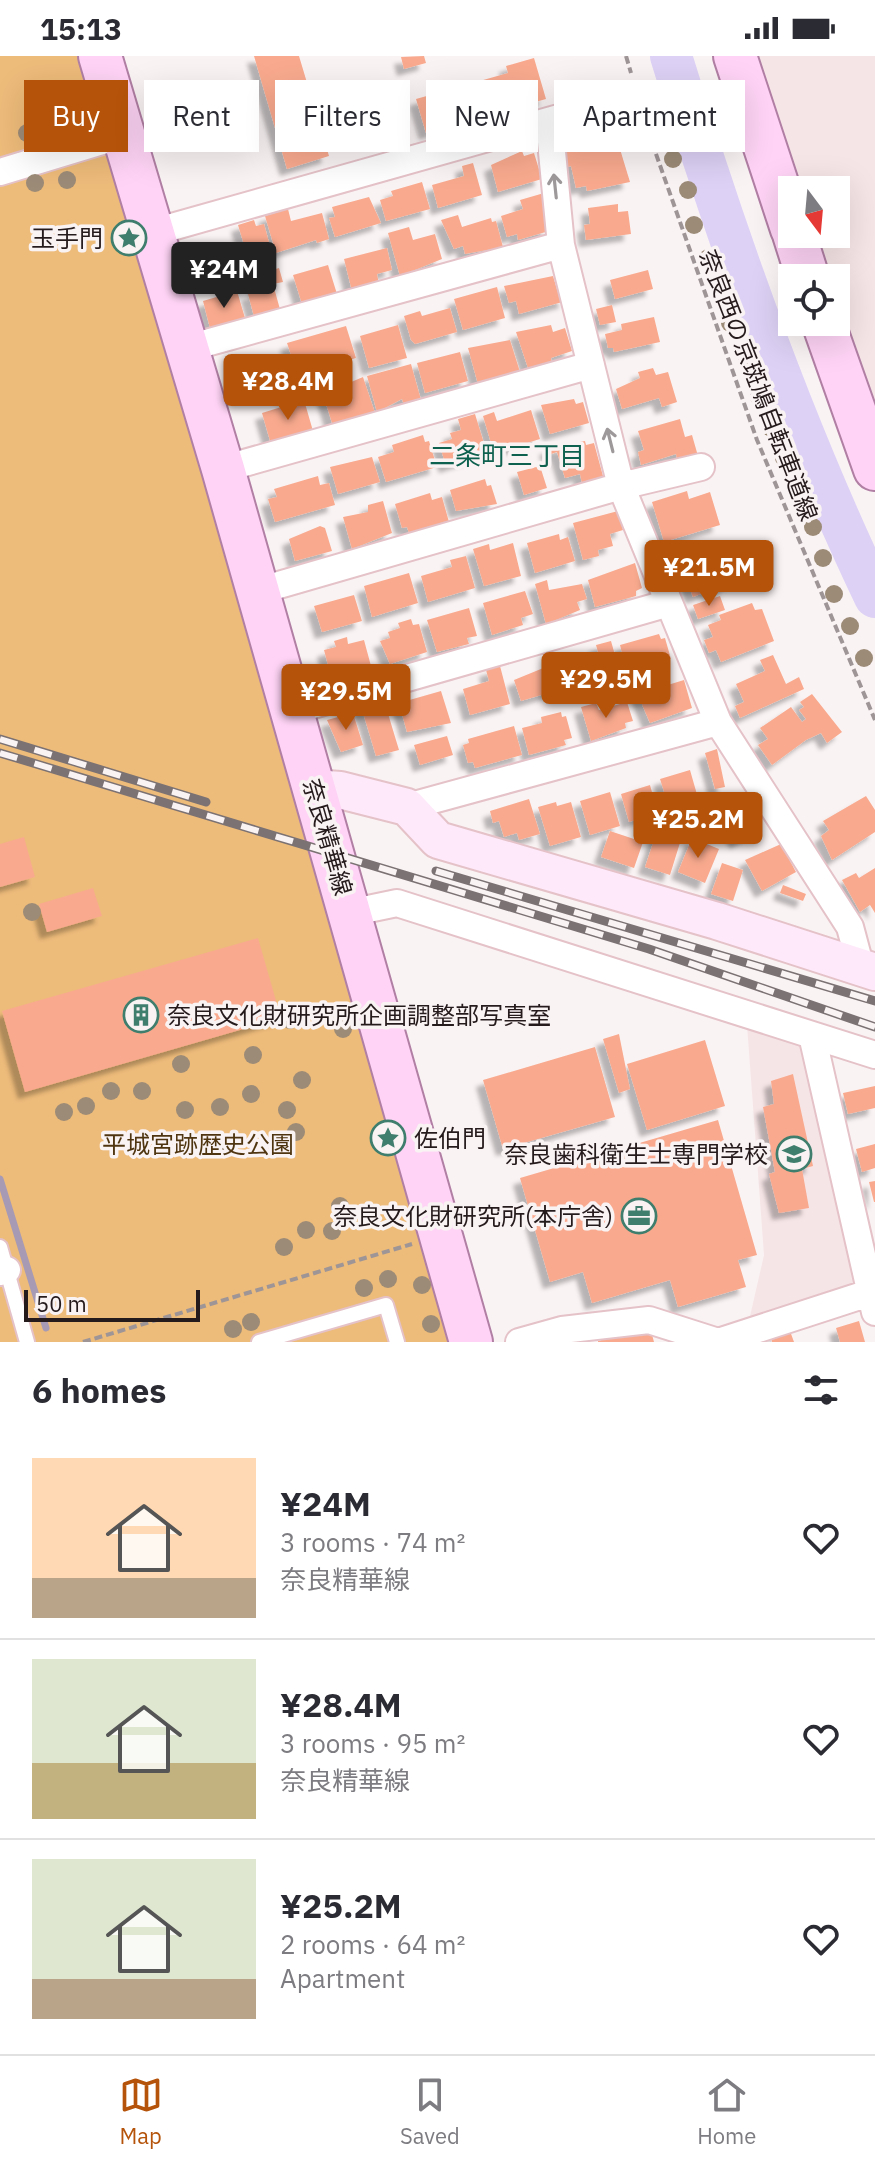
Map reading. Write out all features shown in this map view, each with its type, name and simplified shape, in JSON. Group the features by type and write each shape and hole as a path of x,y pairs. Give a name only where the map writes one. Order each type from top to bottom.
{"main road":[{"name":"奈良精華線","path":"100,56 108,80"},
{"path":"735,56 778,186"},
{"name":"奈良精華線","path":"128,144 314,788 410,1139 471,1342"},
{"path":"828,336 875,469"}],"street":[{"path":"154,232 554,120"},
{"path":"549,121 561,245 621,486 718,722 850,927 868,970"},
{"path":"0,172 66,152"},
{"path":"188,348 561,245"},
{"path":"223,469 591,365"},
{"path":"258,591 621,486 701,467"},
{"path":"292,711 669,603"},
{"path":"314,788 340,790 407,807 718,722"},
{"path":"407,807 438,840 717,921 868,970"},
{"path":"349,913 397,903 875,1055"},
{"path":"519,1342 562,1330 649,1320 718,1342 873,1298 812,1035"}],"lane":[{"path":"2,1263 27,1342"},
{"path":"259,1342 386,1305 397,1342"}],"path":[{"name":"奈良西の京斑鳩自転車道線","path":"626,56 633,80"},
{"name":"奈良西の京斑鳩自転車道線","path":"657,152 757,440 875,720"},
{"path":"83,1342 420,1242"}],"shaded area":[{"path":"756,56 875,56 875,421 847,336 850,336 850,264 824,264 818,248 850,248 850,176 795,176"},
{"name":"奈良歯科衛生士専門学校","path":"747,1025 800,1042 811,1054 856,1278 849,1291 748,1325 764,1255"}],"green space":[{"name":"平城宮跡歴史公園","path":"0,56 88,56 95,80 24,80 24,152 116,152 461,1342 0,1342"}],"building":[{"path":"254,56 299,56 306,80 275,80 275,128"},
{"path":"424,56 426,63 404,69 401,57"},
{"path":"534,58 546,99 538,101 538,80 483,80 508,73 506,66"},
{"path":"426,96 426,133 416,99"},
{"path":"282,152 328,152 329,156 287,169"},
{"path":"520,152 524,156 534,153 542,179 498,192 491,165"},
{"path":"562,152 621,152 630,182 587,191 586,186 576,188 571,166 565,168"},
{"path":"473,163 482,195 438,208 432,185 464,176 462,166"},
{"path":"422,182 430,209 386,221 380,200 393,196 391,191"},
{"path":"544,193 549,210 544,211 549,231 518,240 517,234 507,237 501,216 523,209 520,200"},
{"path":"369,197 381,223 335,237 329,218 335,217 332,207"},
{"path":"618,204 618,212 628,211 631,234 586,240 584,225 590,224 588,208"},
{"path":"288,209 291,221 322,213 329,239 276,253 265,216"},
{"path":"458,215 462,227 491,218 492,222 496,221 503,247 465,254 463,246 454,249 441,220"},
{"path":"254,220 256,226 264,224 275,264 252,271 238,225"},
{"path":"409,227 413,240 435,234 442,259 400,276 388,233"},
{"path":"387,248 392,270 377,274 379,284 352,291 344,259"},
{"path":"328,265 337,294 302,304 293,275"},
{"path":"279,268 283,282 273,284 281,313 255,320 248,294 257,292 255,285 265,283 262,273"},
{"path":"648,270 653,289 615,299 610,280"},
{"path":"553,276 559,296 564,295 566,301 519,314 516,301 509,303 504,286"},
{"path":"497,287 505,318 463,330 454,299"},
{"path":"237,291 245,318 210,328 203,301"},
{"path":"612,305 616,322 600,325 596,309"},
{"path":"450,308 457,332 415,344 411,340 404,316 420,311 422,316"},
{"path":"654,317 660,342 614,352 613,348 608,348 605,334 622,330 621,324"},
{"path":"398,325 407,358 369,368 360,336"},
{"path":"551,325 553,332 565,328 572,351 551,358 552,364 529,371 516,332"},
{"path":"346,326 356,358 278,380 273,364 292,358 287,343"},
{"path":"510,340 520,372 478,384 468,348"},
{"path":"460,352 468,381 425,393 417,363"},
{"path":"411,364 421,400 404,405 402,399 377,412 367,376"},
{"path":"653,368 656,375 668,372 677,402 662,407 659,398 622,409 616,389 640,378 638,372"},
{"path":"363,377 375,413 333,426 323,394"},
{"path":"574,399 576,404 583,402 589,423 550,434 541,405"},
{"path":"304,400 313,431 271,444 262,413"},
{"path":"531,410 540,439 494,453 483,416 494,412 497,421"},
{"path":"475,414 487,453 446,466 439,443 452,439 450,433 461,430 458,419"},
{"path":"680,419 685,437 692,435 698,456 677,459 676,454 641,465 638,452 644,450 638,431"},
{"path":"423,435 425,442 429,441 437,467 386,482 378,457 394,452 392,445"},
{"path":"585,441 586,445 594,443 603,476 582,483 580,474 565,478 557,452 548,455 546,448"},
{"path":"372,457 380,482 338,494 330,467"},
{"path":"540,466 547,488 524,495 517,472"},
{"path":"318,476 320,485 329,483 335,505 275,522 268,499 277,497 274,489"},
{"path":"485,479 487,486 491,485 497,504 456,511 450,490"},
{"path":"687,491 689,499 710,492 720,525 664,542 652,502"},
{"path":"430,493 432,500 442,497 449,522 409,533 407,527 402,528 395,504"},
{"path":"383,501 392,533 352,549 343,517 368,512 368,505"},
{"path":"618,511 623,530 610,534 613,546 598,550 599,556 583,560 573,523"},
{"path":"320,526 325,528 332,551 295,561 289,539"},
{"path":"559,534 560,540 568,537 575,561 535,573 527,543"},
{"path":"513,543 521,576 484,586 473,549 489,544 490,550"},
{"path":"732,543 742,570 731,574 734,581 693,597 683,571 713,560 710,551"},
{"path":"466,556 475,588 428,602 421,576 452,567 450,560"},
{"path":"635,563 642,588 636,591 636,596 595,607 588,580"},
{"path":"409,573 418,603 372,617 364,586"},
{"path":"547,580 549,590 582,584 587,599 577,602 580,610 546,624 535,584"},
{"path":"525,591 533,614 521,618 523,625 492,635 483,603"},
{"path":"354,595 362,621 322,632 314,606"},
{"path":"720,596 725,610 698,619 693,605"},
{"path":"752,603 755,610 762,609 774,641 721,662 716,650 709,653 704,640 713,637 708,625 721,620 719,615"},
{"path":"469,608 477,636 467,638 469,644 437,652 427,620"},
{"path":"411,619 413,625 419,624 427,652 390,664 380,641 390,638 388,632 400,628 398,623"},
{"path":"659,634 661,639 665,638 671,659 636,670 635,667 626,669 620,645"},
{"path":"347,637 348,644 364,640 371,666 332,680 324,650 336,647 334,641"},
{"path":"611,641 619,669 608,672 610,678 577,687 570,660 598,652 596,645"},
{"path":"773,655 786,684 799,677 804,689 740,718 735,706 744,702 736,684 765,671 760,660"},
{"path":"558,662 565,688 521,701 514,680"},
{"path":"500,666 510,704 470,715 463,689 489,681 486,670"},
{"path":"684,680 692,708 650,723 635,688 656,682 658,688"},
{"path":"441,691 451,723 407,732 399,703"},
{"path":"812,694 842,732 827,743 821,733 806,740 772,765 758,745 768,739 760,728 791,707 802,722 806,719 799,710 804,707 800,702"},
{"path":"627,702 633,721 625,723 626,728 591,741 581,707 596,703 599,710"},
{"path":"372,703 374,710 386,707 399,750 376,756 361,706"},
{"path":"561,712 562,717 566,716 572,738 564,740 566,745 529,755 522,728 542,723 541,717"},
{"path":"353,713 363,745 341,752 327,720"},
{"path":"514,726 522,755 475,768 473,762 468,763 463,745 469,743 468,739"},
{"path":"447,736 453,755 420,765 414,745"},
{"path":"717,749 725,787 715,789 705,753"},
{"path":"690,770 698,798 669,807 660,779"},
{"path":"650,785 658,813 629,822 621,794"},
{"path":"749,790 755,803 745,808 739,796"},
{"path":"610,792 620,826 590,835 580,801"},
{"path":"866,796 875,810 875,832 832,860 821,836 829,830 823,821"},
{"path":"529,799 540,834 519,840 517,833 504,837 499,821 493,823 490,811"},
{"path":"556,802 557,806 571,802 581,837 550,846 538,807"},
{"path":"738,802 747,819 755,815 762,828 737,842 720,812"},
{"path":"659,825 683,833 670,875 645,867"},
{"path":"610,831 643,842 634,868 601,857"},
{"path":"24,837 35,877 0,887 0,844"},
{"path":"692,838 719,849 705,883 678,872"},
{"path":"781,844 796,872 762,891 745,860"},
{"path":"722,863 743,870 733,901 711,894"},
{"path":"875,868 875,913 870,905 860,912 842,880 856,873 859,878"},
{"path":"783,885 806,894 803,901 780,893"},
{"path":"93,888 102,916 47,932 39,904"},
{"name":"奈良文化財研究所企画調整部写真室","path":"258,938 281,1018 25,1092 2,1011"},
{"path":"619,1034 630,1089 619,1093 603,1039"},
{"path":"705,1040 725,1106 647,1130 627,1064"},
{"path":"595,1047 615,1117 503,1149 483,1080"},
{"path":"793,1074 813,1166 802,1169 809,1208 779,1213 769,1174 775,1172 763,1107 774,1104 771,1081"},
{"path":"875,1086 875,1108 848,1114 843,1093"},
{"name":"奈良文化財研究所(本庁舎)","path":"718,1120 757,1255 738,1260 746,1287 678,1307 670,1280 592,1303 583,1272 550,1282 520,1178"},
{"path":"875,1144 875,1168 862,1172 856,1149"},
{"path":"875,1181 875,1202 874,1202 869,1182"},
{"path":"859,1321 865,1342 840,1342 836,1328"},
{"path":"650,1327 654,1342 598,1342 598,1341"},
{"path":"790,1331 794,1342 772,1342 771,1337"}],"waterway":[{"path":"671,56 763,330 816,465 875,597"},
{"path":"0,1179 46,1328"}],"railway":[{"path":"0,739 206,802"},
{"path":"0,753 649,949 875,1027"},
{"path":"436,871 875,1001"}],"place":[{"name":"玉手門","path":"129,238"},
{"name":"奈良文化財研究所企画調整部写真室","path":"141,1015"},
{"name":"佐伯門","path":"388,1138"},
{"name":"奈良歯科衛生士専門学校","path":"794,1154"},
{"name":"奈良文化財研究所(本庁舎)","path":"639,1216"}],"district":[{"name":"二条町三丁目","path":"507,455"}]}
